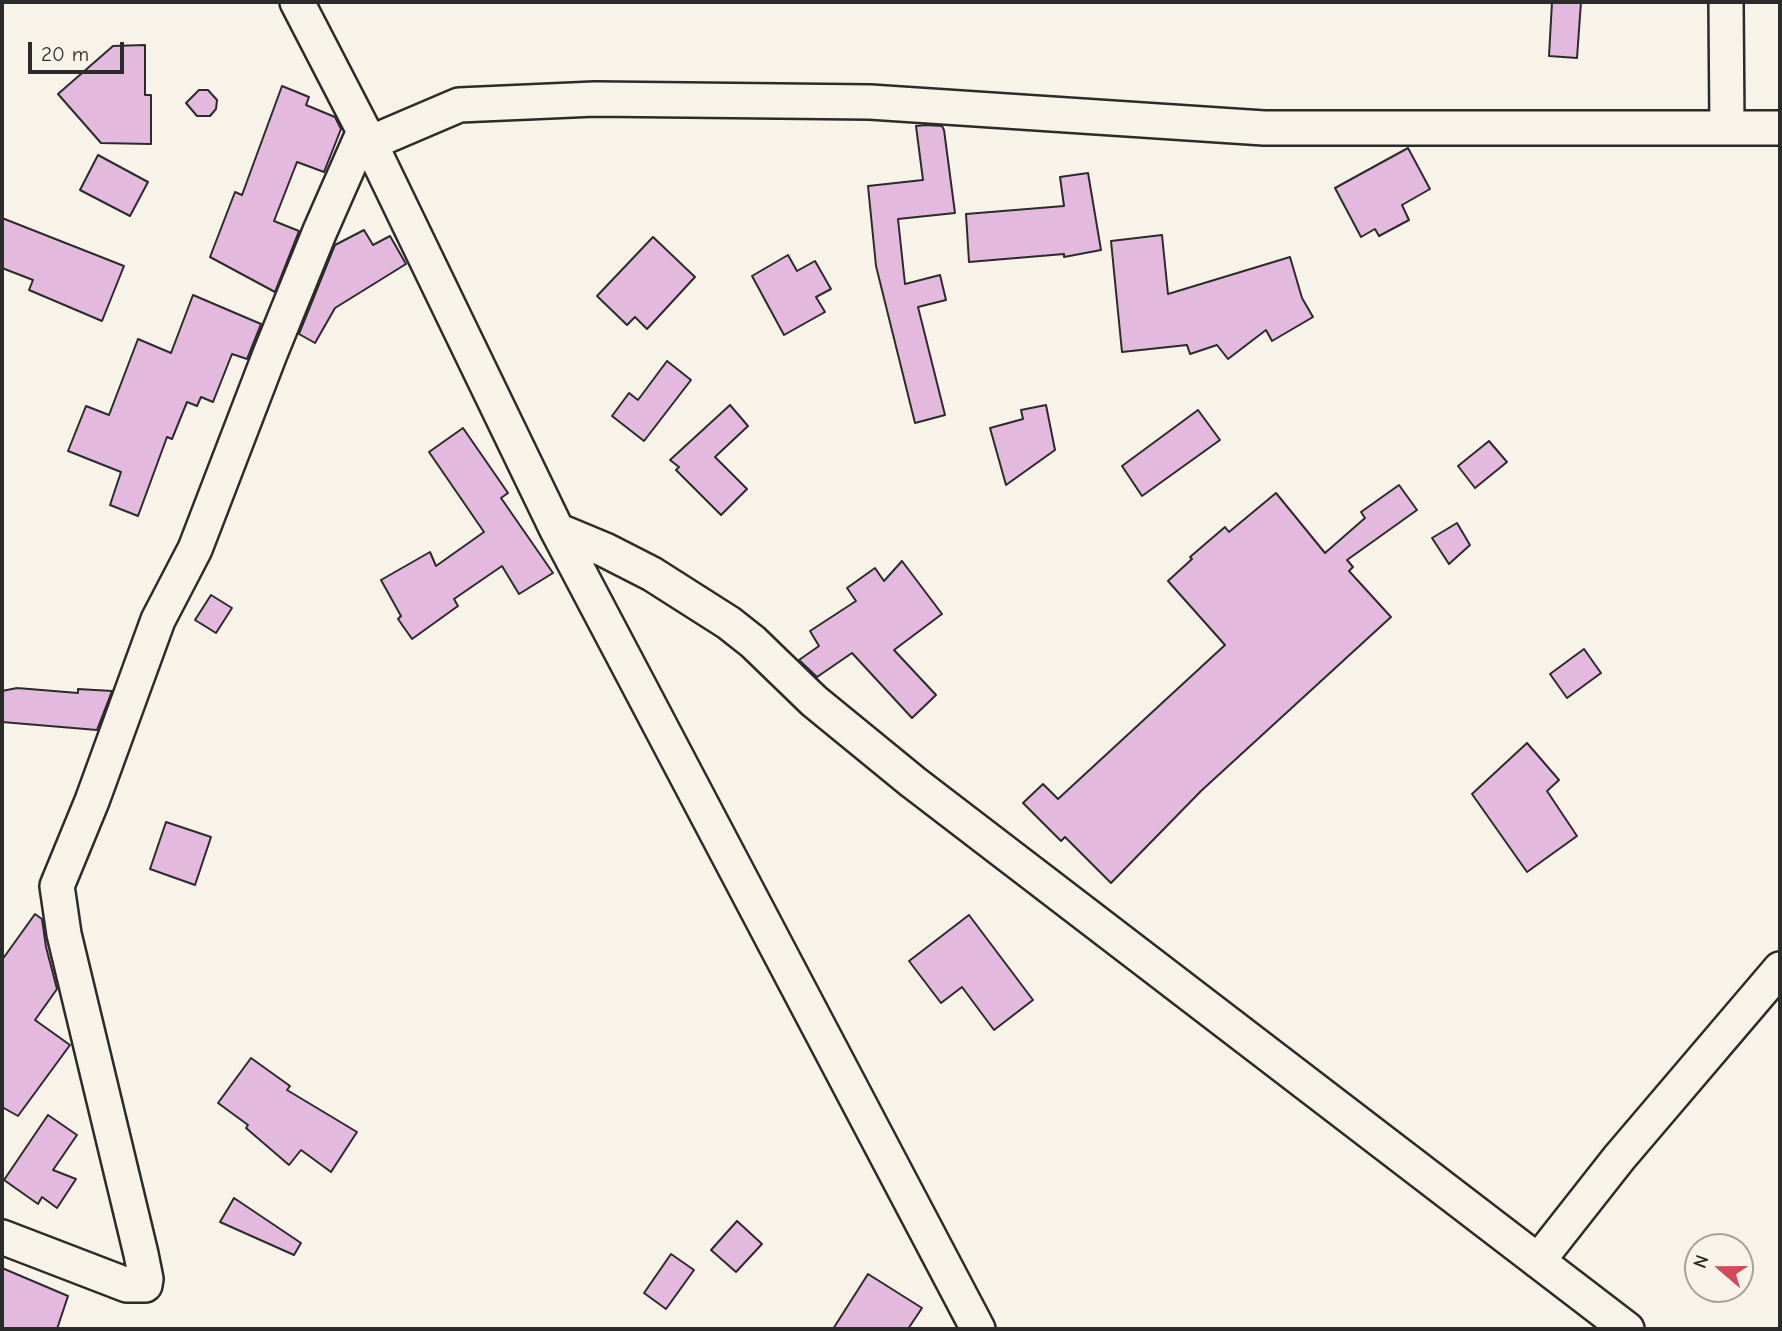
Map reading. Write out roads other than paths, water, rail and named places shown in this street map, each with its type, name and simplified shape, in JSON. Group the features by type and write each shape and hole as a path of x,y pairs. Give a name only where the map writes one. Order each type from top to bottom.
{"street":[{"path":"296,2 367,137 556,530 978,1329"},
{"path":"1726,2 1727,128"},
{"path":"2,1237 127,1284 145,1285 144,1267 64,934 57,886 92,801 158,620 195,549 295,292 367,137 458,105 595,99 870,102 1264,128 1780,128"},
{"path":"556,530 605,550 652,574 729,623 753,642 814,701 913,782 1628,1329"},
{"path":"1538,1261 1619,1158 1780,970"}]}
